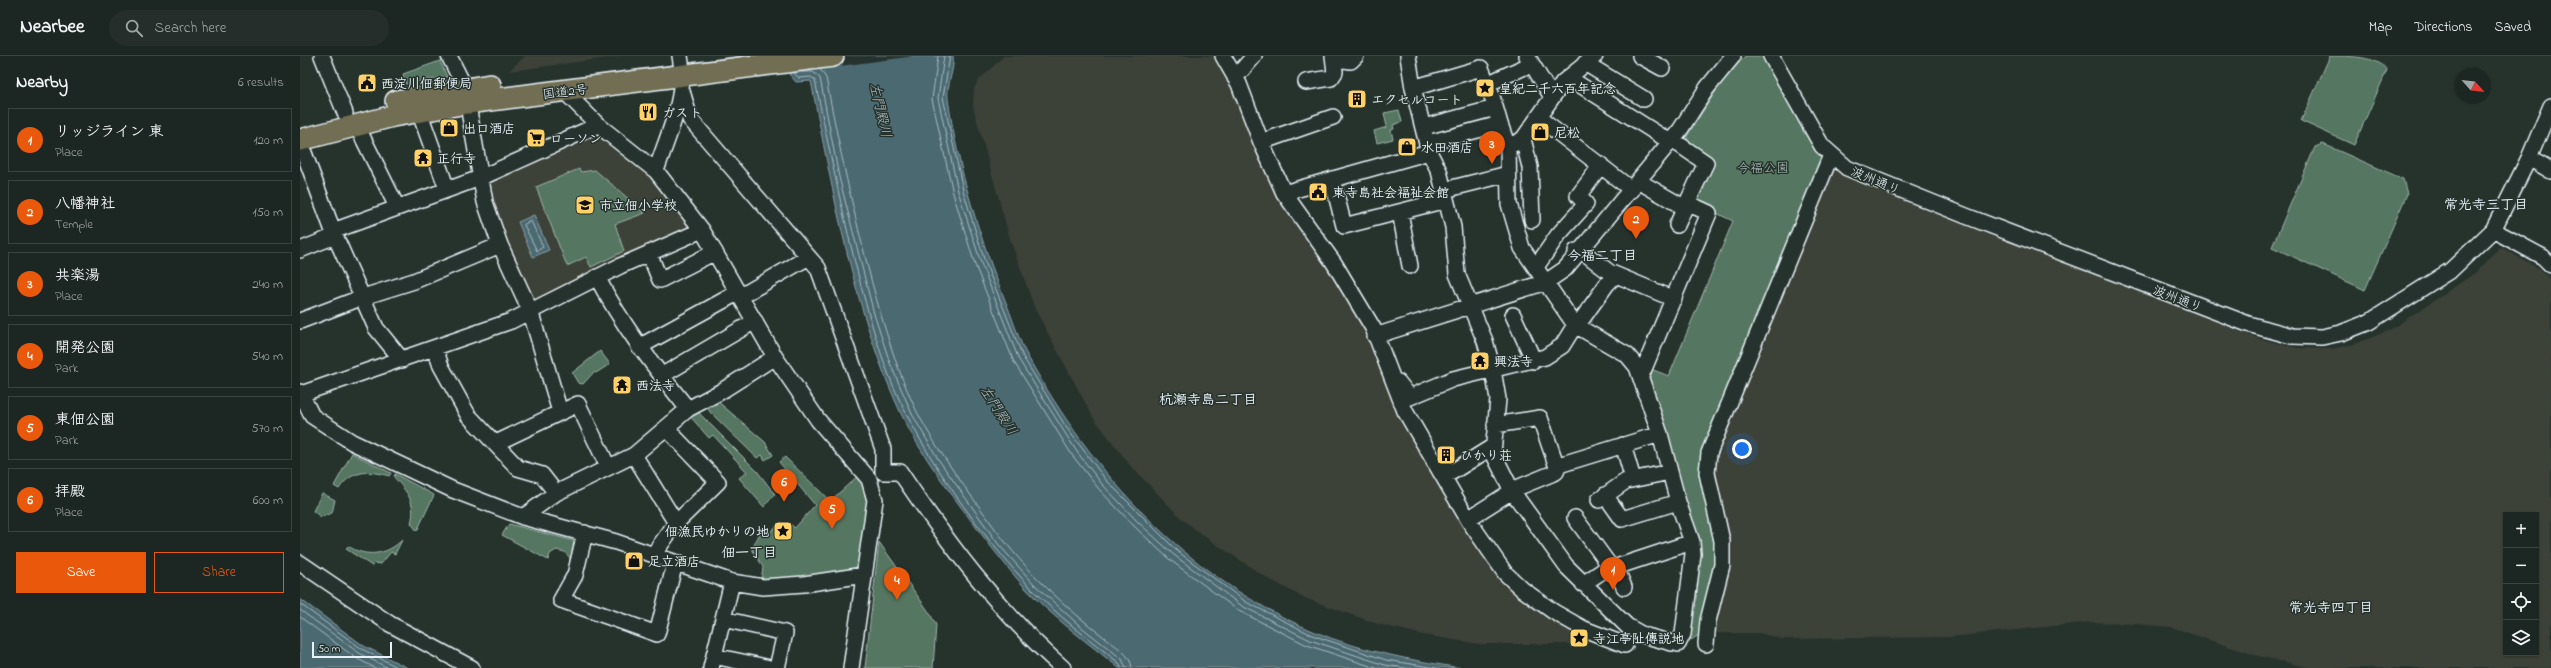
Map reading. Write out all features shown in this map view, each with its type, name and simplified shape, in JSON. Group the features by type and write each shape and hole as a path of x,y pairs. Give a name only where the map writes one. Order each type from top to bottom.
{"highway":[{"name":"国道2号","path":"300,126 419,111 466,95 564,91 682,71 736,60 767,64 833,56"},
{"name":"国道2号","path":"300,141 351,119 466,95 682,71"}],"street":[{"path":"322,56 351,119 397,207"},
{"path":"449,56 466,95 485,202 500,245 530,310 560,412"},
{"path":"1223,56 1235,78 1284,193 1334,263 1373,328 1405,411 1433,462 1468,519 1506,573 1522,589 1554,612 1584,629 1625,646"},
{"path":"1235,78 1254,56"},
{"path":"1334,56 1338,60 1351,61 1356,56"},
{"path":"1306,82 1331,78 1335,72 1334,56"},
{"path":"1640,56 1662,68"},
{"path":"1375,336 1546,282 1566,269 1578,252 1636,186 1670,140 1680,130 1707,88 1733,56"},
{"name":"波州通り","path":"1771,56 1822,146 1847,168 1863,176 1959,214 2240,321 2292,336 2332,336 2369,322 2451,270 2493,230 2529,158 2551,106"},
{"path":"1412,57 1413,88 1429,147 1439,171 1453,227 1457,274 1485,341 1493,370 1498,399 1492,447 1512,491 1545,540 1583,584 1627,626 1643,635 1675,643 1683,634 1693,554 1692,542 1678,502 1660,434 1637,366 1627,355 1576,325 1522,248 1509,204 1508,147 1496,108 1479,62 1413,88"},
{"path":"1487,84 1529,60 1552,97"},
{"path":"1508,147 1523,139 1539,118 1552,97 1585,60 1644,99"},
{"path":"656,171 682,71"},
{"path":"682,71 690,119 807,258 818,268 833,306 855,374 883,450 884,472 873,490"},
{"path":"1569,78 1706,163 1677,225"},
{"path":"564,91 598,125 656,171 702,230 775,357 818,420 869,478 875,500 851,668"},
{"path":"1424,127 1496,108"},
{"path":"419,111 447,189"},
{"path":"1261,142 1312,118 1333,117"},
{"path":"1539,118 1602,165 1636,186 1709,213 1674,299 1640,376"},
{"path":"1284,193 1332,179 1500,124"},
{"path":"300,250 397,207 480,178 598,125"},
{"path":"1523,139 1530,167 1532,220"},
{"path":"300,141 334,234 380,336 402,360"},
{"path":"1706,644 1708,621 1722,565 1722,541 1707,473 1709,453 1831,155"},
{"path":"2529,158 2551,171"},
{"path":"1536,267 1558,235 1586,204 1578,196 1602,165"},
{"path":"1332,179 1344,226 1400,212 1508,174"},
{"path":"1400,212 1410,266"},
{"path":"702,230 597,277 511,321 435,349 300,393 312,416 352,442 453,490 523,517 585,533 732,582 763,587 804,584 864,575"},
{"path":"2493,230 2543,257 2551,265"},
{"path":"300,320 363,297 414,281 500,245"},
{"path":"649,253 660,280 715,252"},
{"path":"1578,252 1616,275 1674,299"},
{"path":"639,347 807,258"},
{"path":"1405,411 1411,397 1453,380 1534,361 1545,357 1562,346 1607,284 1616,275"},
{"path":"597,277 617,316 661,376 688,409"},
{"path":"1514,315 1534,361"},
{"path":"661,376 755,322"},
{"path":"435,349 440,366 468,415 518,468 542,475 556,493"},
{"path":"523,517 556,493 634,455 667,429 688,409 720,392 775,357"},
{"path":"1389,372 1411,397"},
{"path":"496,443 578,404 608,467"},
{"path":"1468,519 1512,491 1556,472 1557,467 1540,418 1495,425"},
{"path":"653,555 676,523 718,482 667,429"},
{"path":"1557,467 1660,434"},
{"path":"1623,446 1633,479"},
{"path":"1433,462 1438,462 1452,472 1492,447"},
{"path":"634,455 676,523"},
{"path":"884,472 900,472 939,530 976,576 1042,650 1063,668"},
{"path":"1670,472 1626,481 1602,498 1622,519 1678,502"},
{"path":"1575,518 1613,566 1624,587"},
{"path":"585,533 575,575 561,600 657,634 675,563"},
{"path":"1583,584 1613,566 1692,542"},
{"path":"300,563 390,624 472,668"},
{"path":"732,582 713,662 770,668"},
{"path":"723,619 785,633 777,668"}],"shaded area":[{"path":"525,56 622,56 509,71"},
{"path":"1004,56 1218,56 1496,567 1580,635 1572,644 1479,644 1424,635 1378,624 1302,597 1264,576 1207,538 1182,519 1130,465 1093,417 1035,309 1010,239 973,106 974,89 978,81"},
{"name":"市立佃小学校","path":"597,132 649,169 696,226 529,303 483,183"},
{"path":"1837,169 1850,179 2260,339 2297,348 2330,349 2355,344 2390,330 2478,271 2500,247 2540,269 2551,279 2551,668 2311,668 2255,655 2171,627 2091,622 1949,637 1782,639 1759,633 1713,633 1716,445 1830,171"}],"green space":[{"name":"今福公園","path":"1745,56 1763,56 1805,134 1821,156 1821,166 1709,436 1717,538 1714,581 1699,635 1691,640 1687,634 1695,566 1645,374 1648,368 1669,376 1733,221 1714,212 1715,209 1696,201 1711,162 1687,146 1687,136 1721,83"},
{"path":"2330,56 2369,59 2383,65 2387,70 2354,145 2301,121"},
{"path":"440,61 447,77 405,84 403,74"},
{"path":"1399,110 1402,122 1393,125 1394,129 1391,130 1393,139 1377,143 1374,131 1387,127 1384,113"},
{"path":"2323,144 2403,179 2407,194 2365,290 2272,247 2315,147"},
{"path":"579,169 581,172 595,170 645,213 615,224 624,251 591,267 586,257 567,266 536,187"},
{"path":"600,351 610,364 596,373 594,372 583,384 578,383 572,373"},
{"path":"715,399 765,442 773,455 765,460 762,455 757,458 710,412 706,405"},
{"path":"696,410 757,471 775,494 764,507 739,478 747,472 713,435 709,438 689,415"},
{"path":"352,453 391,473 389,476 368,472 361,473 349,478 339,489 334,486"},
{"path":"785,457 830,501 860,474 868,497 860,566 855,571 761,581 763,567 752,549 761,531 770,532 781,522 787,527 791,525 795,528 815,505 779,462"},
{"path":"395,474 434,495 417,531 411,523 413,509 409,497 394,477"},
{"path":"322,493 335,500 332,513 321,517 313,511"},
{"path":"509,524 578,542 570,570 570,558 565,552 556,550 550,554 548,560 502,535"},
{"path":"402,540 395,554 391,552 381,564 375,563 372,566 346,549 348,546 362,552 383,552 390,549"},
{"path":"879,542 929,612 936,625 933,668 865,668"}],"water":[{"name":"左門殿川","path":"787,56 953,56 953,67 948,88 952,126 971,204 997,280 1019,338 1028,357 1082,442 1114,481 1148,518 1185,552 1224,582 1267,609 1313,631 1349,644 1404,658 1461,668 1119,668 1049,611 1017,579 972,522 927,459 903,418 871,337 858,295 837,209 811,81 796,82 789,74"},
{"path":"534,215 549,250 533,257 518,222"},
{"path":"300,599 364,646 408,668 300,668"}],"pier":[{"path":"785,56 915,56 787,73"}],"place":[{"name":"西淀川佃郵便局","path":"367,83"},
{"name":"皇紀二千六百年記念","path":"1485,88"},
{"name":"エクセルコート","path":"1357,99"},
{"name":"ガスト","path":"648,112"},
{"name":"出口酒店","path":"449,128"},
{"name":"尼松","path":"1540,132"},
{"name":"ローソン","path":"536,138"},
{"name":"水田酒店","path":"1407,147"},
{"name":"正行寺","path":"423,158"},
{"name":"共楽湯","path":"1492,164"},
{"name":"東寺島社会福祉会館","path":"1318,192"},
{"name":"市立佃小学校","path":"585,205"},
{"name":"八幡神社","path":"1636,239"},
{"name":"興法寺","path":"1480,361"},
{"name":"西法寺","path":"622,385"},
{"name":"ひかり荘","path":"1446,455"},
{"name":"拝殿","path":"784,502"},
{"name":"東佃公園","path":"832,529"},
{"name":"佃漁民ゆかりの地","path":"783,531"},
{"name":"足立酒店","path":"634,561"},
{"name":"リッジライン 東","path":"1613,590"},
{"name":"開発公園","path":"897,600"},
{"name":"寺江亭阯傳説地","path":"1579,638"}],"district":[{"name":"常光寺三丁目","path":"2486,204"},
{"name":"今福二丁目","path":"1602,255"},
{"name":"杭瀬寺島二丁目","path":"1208,399"},
{"name":"佃一丁目","path":"749,552"},
{"name":"常光寺四丁目","path":"2331,607"}]}
